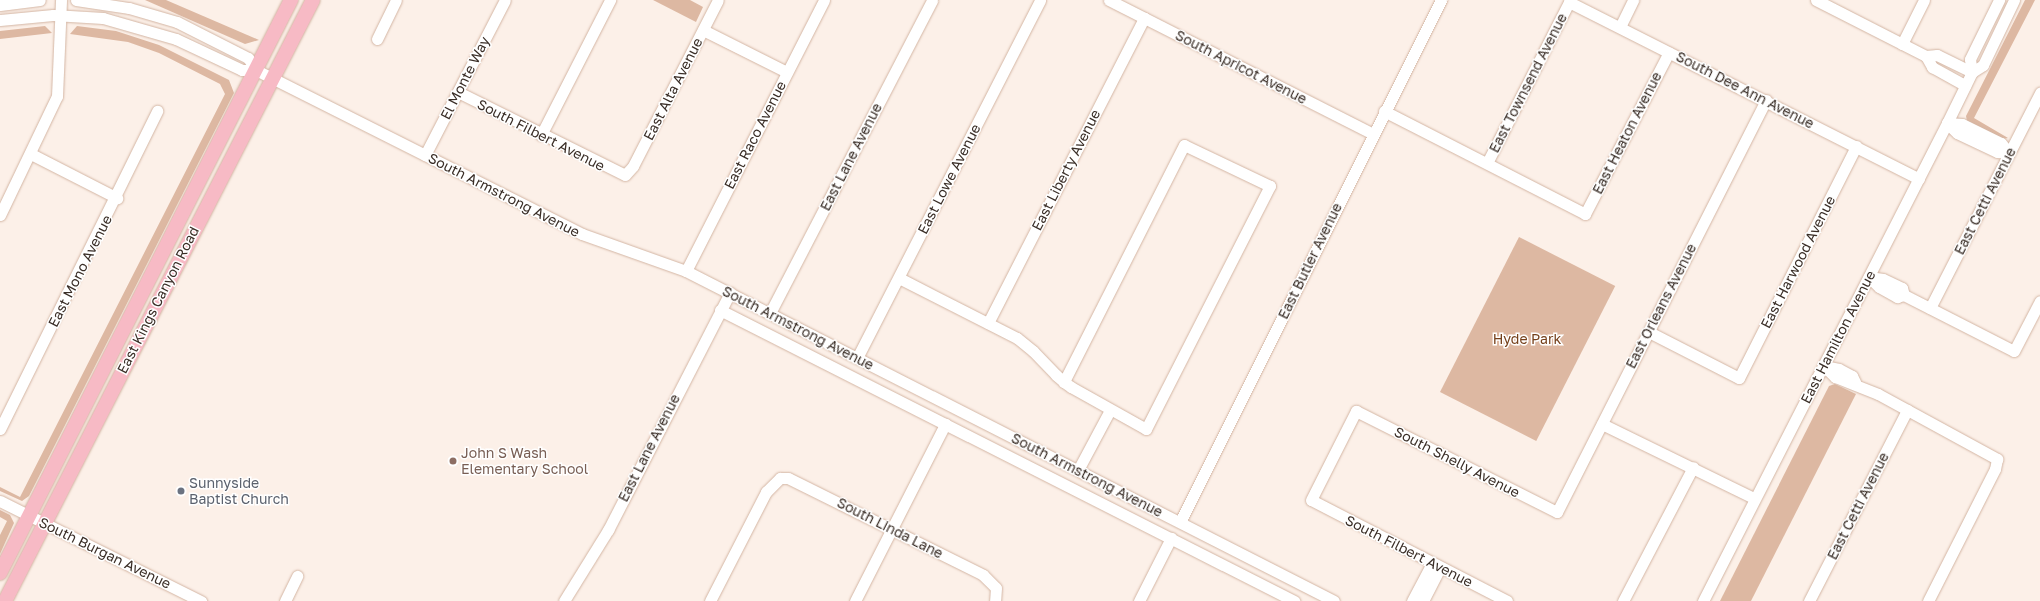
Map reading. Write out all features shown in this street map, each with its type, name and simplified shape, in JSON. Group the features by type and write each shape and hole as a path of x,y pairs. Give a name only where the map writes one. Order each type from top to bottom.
{"main road":[{"name":"East Kings Canyon Road","path":"0,573 291,0"},
{"name":"East Kings Canyon Road","path":"5,601 272,77 313,0"}],"street":[{"path":"0,5 40,0"},
{"path":"0,216 31,154 57,96 62,15 61,0"},
{"path":"76,0 129,8 177,22 248,58 256,70"},
{"path":"377,38 396,0"},
{"name":"El Monte Way","path":"425,155 505,0"},
{"path":"541,135 610,0"},
{"name":"East Alta Avenue","path":"625,175 633,166 704,30 718,0"},
{"name":"East Raco Avenue","path":"686,271 824,0"},
{"name":"East Lane Avenue","path":"770,313 932,0"},
{"name":"East Lowe Avenue","path":"857,358 1040,0"},
{"name":"South Apricot Avenue","path":"1109,0 1373,134"},
{"name":"East Butler Avenue","path":"1180,522 1384,111 1441,0"},
{"path":"1620,27 1633,0"},
{"path":"1816,0 1926,56 1937,55 1972,72"},
{"path":"1902,44 1924,0"},
{"name":"East Hamilton Avenue","path":"1972,72 1970,59 1999,0"},
{"name":"East Hamilton Avenue","path":"1703,601 1754,498 1870,277 1965,85 1972,72 1983,66 2014,0"},
{"name":"South Dee Ann Avenue","path":"1569,2 1766,100 1919,179"},
{"name":"East Townsend Avenue","path":"1487,163 1569,2"},
{"path":"0,20 62,15 135,25 176,38 242,70 256,70"},
{"name":"East Liberty Avenue","path":"988,323 1144,18"},
{"path":"704,30 787,72"},
{"name":"East Heaton Avenue","path":"1487,163 1585,214 1669,52"},
{"path":"1926,56 1932,67 1965,85"},
{"name":"South Armstrong Avenue","path":"256,70 582,234 686,271 1334,601"},
{"name":"South Filbert Avenue","path":"458,92 541,135 625,175"},
{"name":"East Orleans Avenue","path":"1557,512 1766,100"},
{"name":"East Cetti Avenue","path":"1930,308 2038,100"},
{"name":"East Mono Avenue","path":"0,429 117,198 157,111"},
{"path":"1384,111 1487,163"},
{"path":"1947,123 1962,124 2001,143 2009,153 1997,152 1957,133 1947,123"},
{"path":"899,278 988,323 1025,344 1064,382 1110,410 1146,429 1270,186 1184,145 1064,382"},
{"name":"East Harwood Avenue","path":"1649,332 1739,378 1856,146"},
{"path":"31,154 117,198"},
{"path":"1870,277 1879,287 1897,297 1904,295 2014,351 2040,301"},
{"name":"East Lane Avenue","path":"564,601 608,530 730,293"},
{"name":"South Armstrong Avenue","path":"720,310 1294,601"},
{"path":"1824,366 1835,377 1848,384 1855,382 1997,459 1995,469 1928,601"},
{"path":"1078,470 1110,410"},
{"name":"East Cetti Avenue","path":"1809,601 1907,410"},
{"name":"South Shelly Avenue","path":"1311,500 1356,411 1557,512"},
{"path":"855,601 945,424"},
{"path":"1602,424 1754,498"},
{"path":"1623,601 1692,467"},
{"name":"South Linda Lane","path":"710,601 766,492 780,478 796,480 983,575 996,588 995,601"},
{"name":"South Filbert Avenue","path":"1311,500 1507,601"},
{"name":"South Burgan Avenue","path":"0,501 202,601"},
{"path":"1139,601 1171,538"},
{"path":"1412,601 1436,565"},
{"path":"1423,601 1436,565"},
{"path":"285,601 298,576"}],"green space":[{"path":"145,0 166,0 259,40 245,44"},
{"path":"653,0 690,0 703,7 696,22"},
{"path":"2025,0 2035,0 1974,118 2008,138 2002,139 1967,121 1966,116"},
{"path":"45,26 52,33 0,39 0,31"},
{"path":"77,26 116,31 159,45 229,80 234,93 29,496 22,501 0,491 0,487 20,497 225,94 220,84 159,53 128,42 70,34"},
{"name":"Hyde Park","path":"1519,237 1615,286 1536,441 1440,392"},
{"path":"1835,384 1856,394 1751,601 1720,601 1829,386"},
{"path":"0,510 10,515 14,523 0,554 0,535 7,521 0,517"}],"place":[{"name":"John S Wash Elementary School","path":"453,461"},
{"name":"Sunnyside Baptist Church","path":"181,491"}]}
